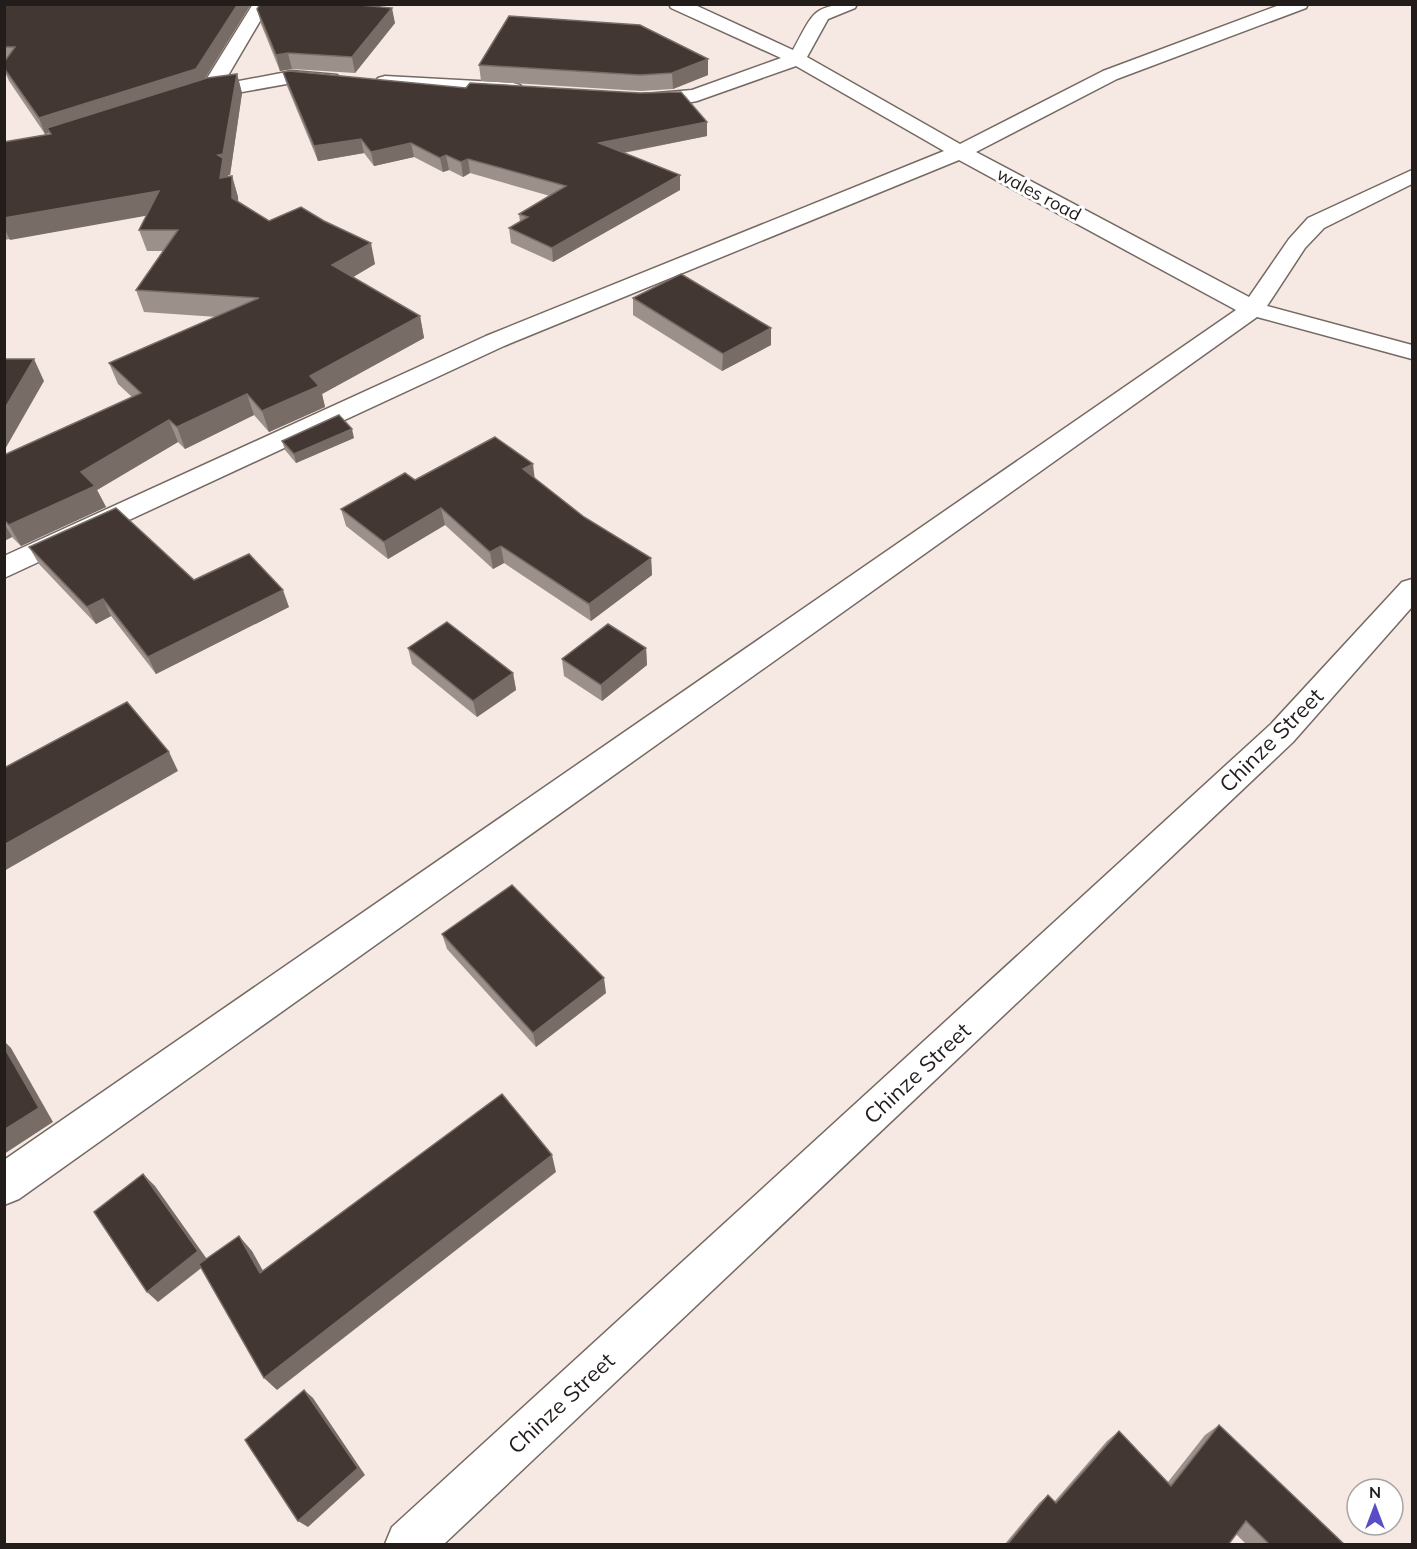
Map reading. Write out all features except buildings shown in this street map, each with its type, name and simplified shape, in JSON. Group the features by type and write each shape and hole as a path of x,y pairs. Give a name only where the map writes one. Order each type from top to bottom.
{"street":[{"path":"209,91 262,4"},
{"name":"wales road","path":"677,4 797,59 960,152 1253,309 1413,352"},
{"path":"620,97 682,98 797,59 820,16 849,4"},
{"path":"4,568 495,341 960,152 1110,75 1300,4"},
{"path":"176,101 209,91 292,77 532,90"},
{"path":"4,1185 1253,309 1298,244 1316,224 1413,176"},
{"name":"Chinze Street","path":"409,1545 1282,733 1413,589"}]}
